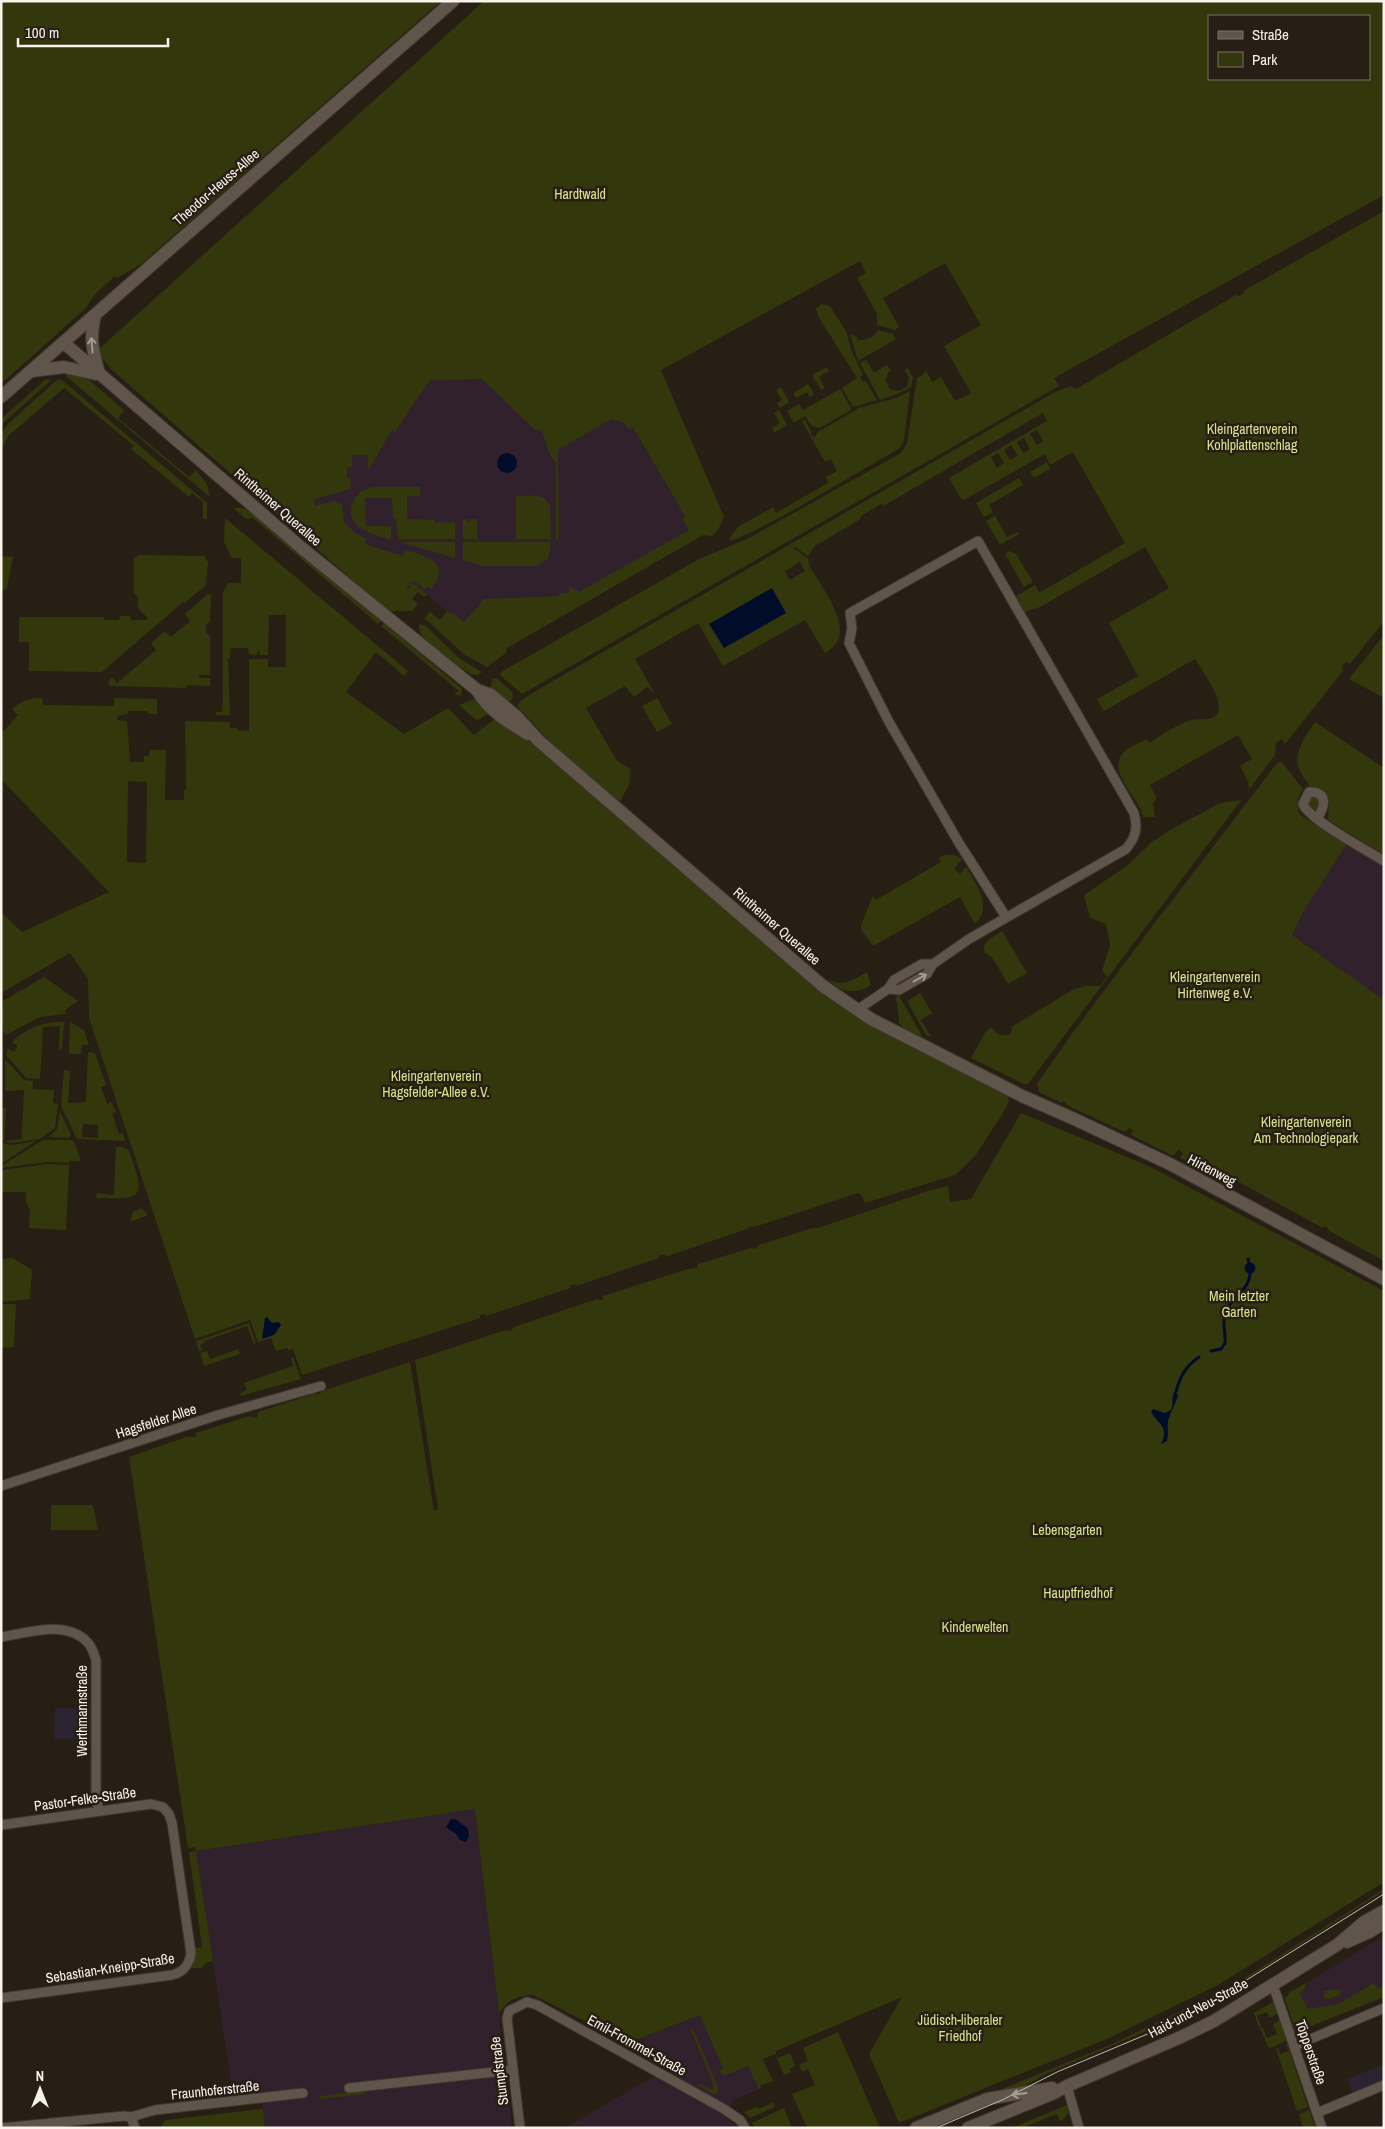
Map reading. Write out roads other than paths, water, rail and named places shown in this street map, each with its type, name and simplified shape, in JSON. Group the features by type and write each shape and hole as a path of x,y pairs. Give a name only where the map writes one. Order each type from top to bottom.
{"street":[{"name":"Theodor-Heuss-Allee","path":"1,397 452,1"},
{"path":"30,372 64,367 99,374 91,348 95,316"},
{"name":"Rintheimer Querallee","path":"64,343 304,549 477,690 491,695 506,707 539,741 823,986 857,1010 1022,1096"},
{"path":"857,1010 888,989 899,990 928,974 933,964 969,939 1126,849 1133,841 1137,831 1134,813 978,541 850,613 852,628 849,643 889,722 959,843 1006,917"},
{"path":"1318,819 1384,861"},
{"name":"Hirtenweg","path":"1022,1096 1170,1164 1384,1279"},
{"name":"Hagsfelder Allee","path":"1,1486 225,1412 321,1386"},
{"name":"Werthmannstraße","path":"1,1637 57,1629 80,1636 89,1644 96,1660 96,1797 99,1811"},
{"name":"Pastor-Felke-Straße","path":"1,1826 151,1804 163,1807 169,1814"},
{"name":"Sebastian-Kneipp-Straße","path":"1,1998 172,1975 188,1965 191,1953 169,1814"},
{"name":"Haid-und-Neu-Straße","path":"968,2128 1052,2094 1196,2030 1273,1986 1337,1945 1364,1922 1382,1919"},
{"name":"Töpperstraße","path":"1273,1986 1322,2128"},
{"name":"Emil-Frommel-Straße","path":"509,2011 523,2003 537,2005 734,2114 745,2128"},
{"path":"1294,2046 1384,2008"},
{"name":"Stumpfstraße","path":"509,2011 507,2018 520,2128"},
{"path":"349,2088 513,2070"},
{"path":"1317,2113 1384,2085"},
{"path":"1067,2086 1079,2128"},
{"name":"Haid-und-Neu-Straße","path":"916,2128 987,2099 1067,2086"},
{"name":"Fraunhoferstraße","path":"1,2128 124,2116 131,2117 154,2110 304,2093"},
{"path":"131,2117 135,2128"}],"water":[{"path":"507,453 514,456 517,463 514,470 507,473 500,470 497,463 500,456"},
{"path":"772,588 786,613 724,648 709,624"},
{"path":"1250,1262 1256,1268 1250,1274 1244,1268"},
{"path":"267,1317 272,1323 279,1322 281,1325 274,1335 262,1339 265,1318"},
{"path":"1174,1392 1178,1395 1168,1421 1167,1441 1161,1444 1164,1429 1151,1412 1153,1409 1165,1413 1171,1410"},
{"path":"451,1819 457,1820 468,1829 469,1836 466,1842 460,1840 456,1834 446,1827"}],"waterway":[{"path":"1248,1259 1249,1263"},
{"path":"1211,1351 1221,1349 1225,1343 1224,1323 1226,1311 1244,1289 1250,1274"},
{"path":"1176,1392 1184,1372 1199,1357"}],"tram line":[{"path":"936,2128 1002,2100 1057,2072 1157,2030 1205,2006 1384,1894"}],"park label":[{"name":"Hardtwald","path":"580,194"},
{"name":"Kleingartenverein Kohlplattenschlag","path":"1252,438"},
{"name":"Kleingartenverein Hirtenweg e.V.","path":"1215,986"},
{"name":"Kleingartenverein Hagsfelder-Allee e.V.","path":"436,1084"},
{"name":"Kleingartenverein Am Technologiepark","path":"1306,1130"},
{"name":"Mein letzter Garten","path":"1239,1304"},
{"name":"Lebensgarten","path":"1067,1530"},
{"name":"Hauptfriedhof","path":"1078,1593"},
{"name":"Kinderwelten","path":"975,1627"},
{"name":"Jüdisch-liberaler Friedhof","path":"960,2028"}]}
